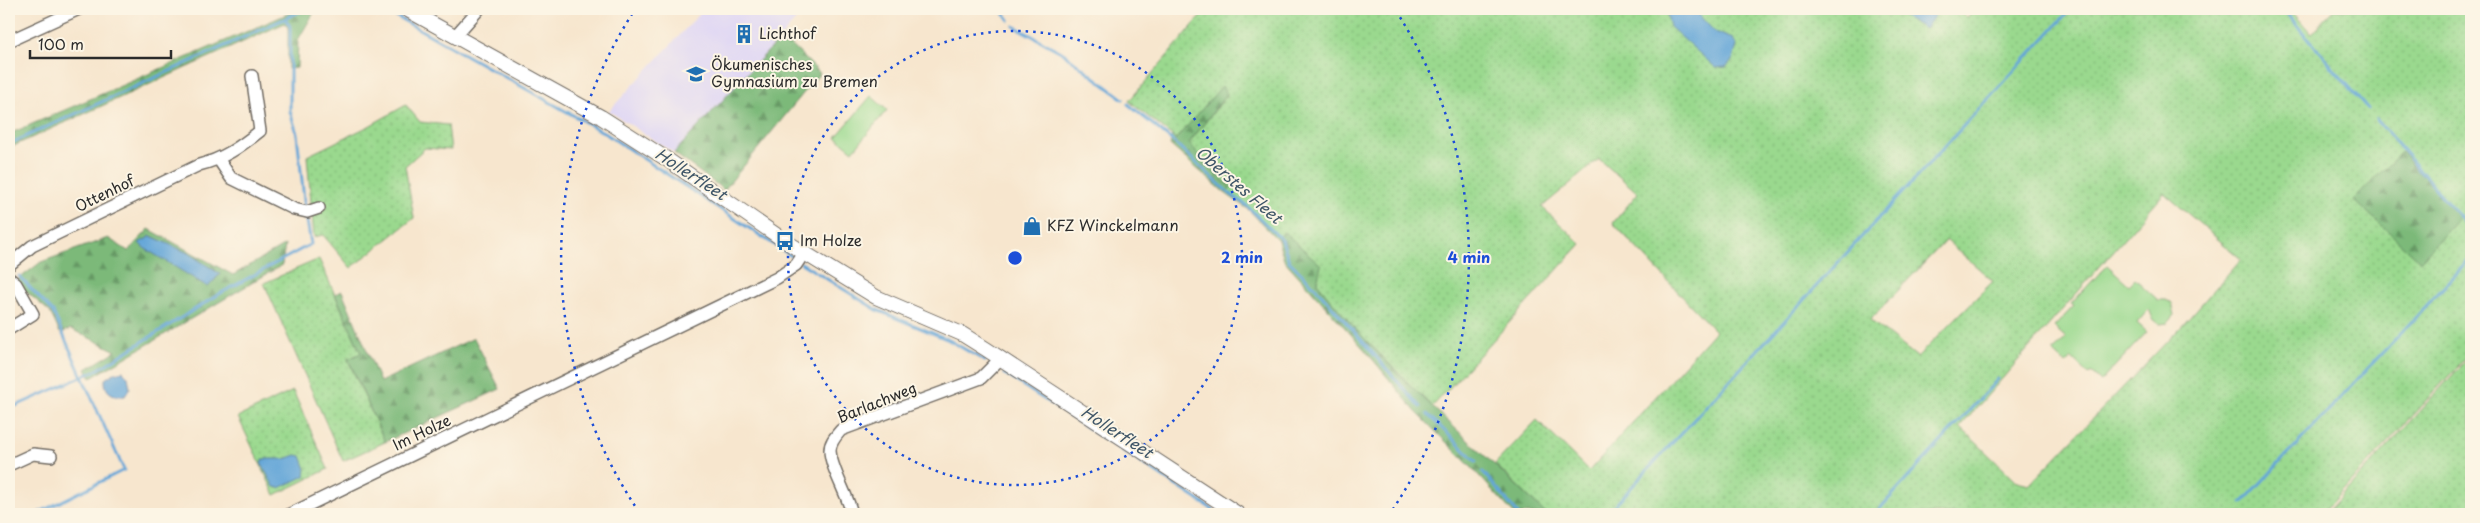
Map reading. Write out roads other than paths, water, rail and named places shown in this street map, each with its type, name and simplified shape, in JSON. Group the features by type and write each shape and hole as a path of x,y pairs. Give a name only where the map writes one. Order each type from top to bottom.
{"street":[{"path":"9,41 79,9"},
{"path":"406,9 601,117 665,158 800,260 876,297 962,334 1230,512"},
{"path":"456,35 479,9"},
{"name":"Ottenhof","path":"9,265 32,246 198,165 219,160 260,130 252,76"},
{"path":"219,160 231,178 278,201 307,212 318,208"},
{"name":"Im Holze","path":"290,514 768,282 800,260"},
{"path":"9,278 16,284 33,314 9,329"},
{"name":"Barlachweg","path":"852,514 850,502 830,451 833,440 842,430 982,378 1000,358"},
{"path":"9,465 33,454 51,456"}],"water":[{"path":"1675,9 1693,9 1715,32 1733,39 1737,46 1733,59 1726,67 1716,68 1670,27 1667,15"},
{"path":"1900,9 1924,9 1935,15 1925,29 1898,13"},
{"path":"151,236 188,253 220,274 208,287 144,248 139,243"},
{"path":"123,371 128,377 130,388 125,396 117,396 110,393 106,387 105,379 114,373"},
{"path":"296,455 301,456 306,469 305,476 280,488 274,487 261,463 263,459 285,459"}],"waterway":[{"path":"9,144 306,9"},
{"name":"Hollerfleet","path":"383,9 603,132 796,259"},
{"name":"Oberstes Fleet","path":"1001,9 1009,20"},
{"path":"1607,514 2071,9"},
{"path":"2283,9 2368,109"},
{"path":"285,19 290,26 290,111 297,134 305,209"},
{"name":"Oberstes Fleet","path":"1014,26 1063,53 1123,99"},
{"name":"Oberstes Fleet","path":"1128,104 1175,143 1229,193 1247,206 1282,240 1289,261 1315,287 1420,407"},
{"path":"2376,119 2471,230"},
{"path":"9,409 97,370 221,293 311,244 306,215"},
{"path":"2242,503 2471,258"},
{"name":"Hollerfleet","path":"801,263 877,310 947,339 985,361"},
{"path":"19,276 53,312 124,470 36,514"},
{"name":"Hollerfleet","path":"1005,374 1215,511"},
{"path":"1875,514 1998,379"},
{"name":"Oberstes Fleet","path":"1427,414 1476,461"},
{"name":"Oberstes Fleet","path":"1483,472 1518,514"}],"place":[{"name":"Lichthof","path":"744,34"},
{"name":"Ökumenisches Gymnasium zu Bremen","path":"696,74"},
{"name":"KFZ Winckelmann","path":"1032,226"},
{"name":"Im Holze","path":"785,241"}]}
